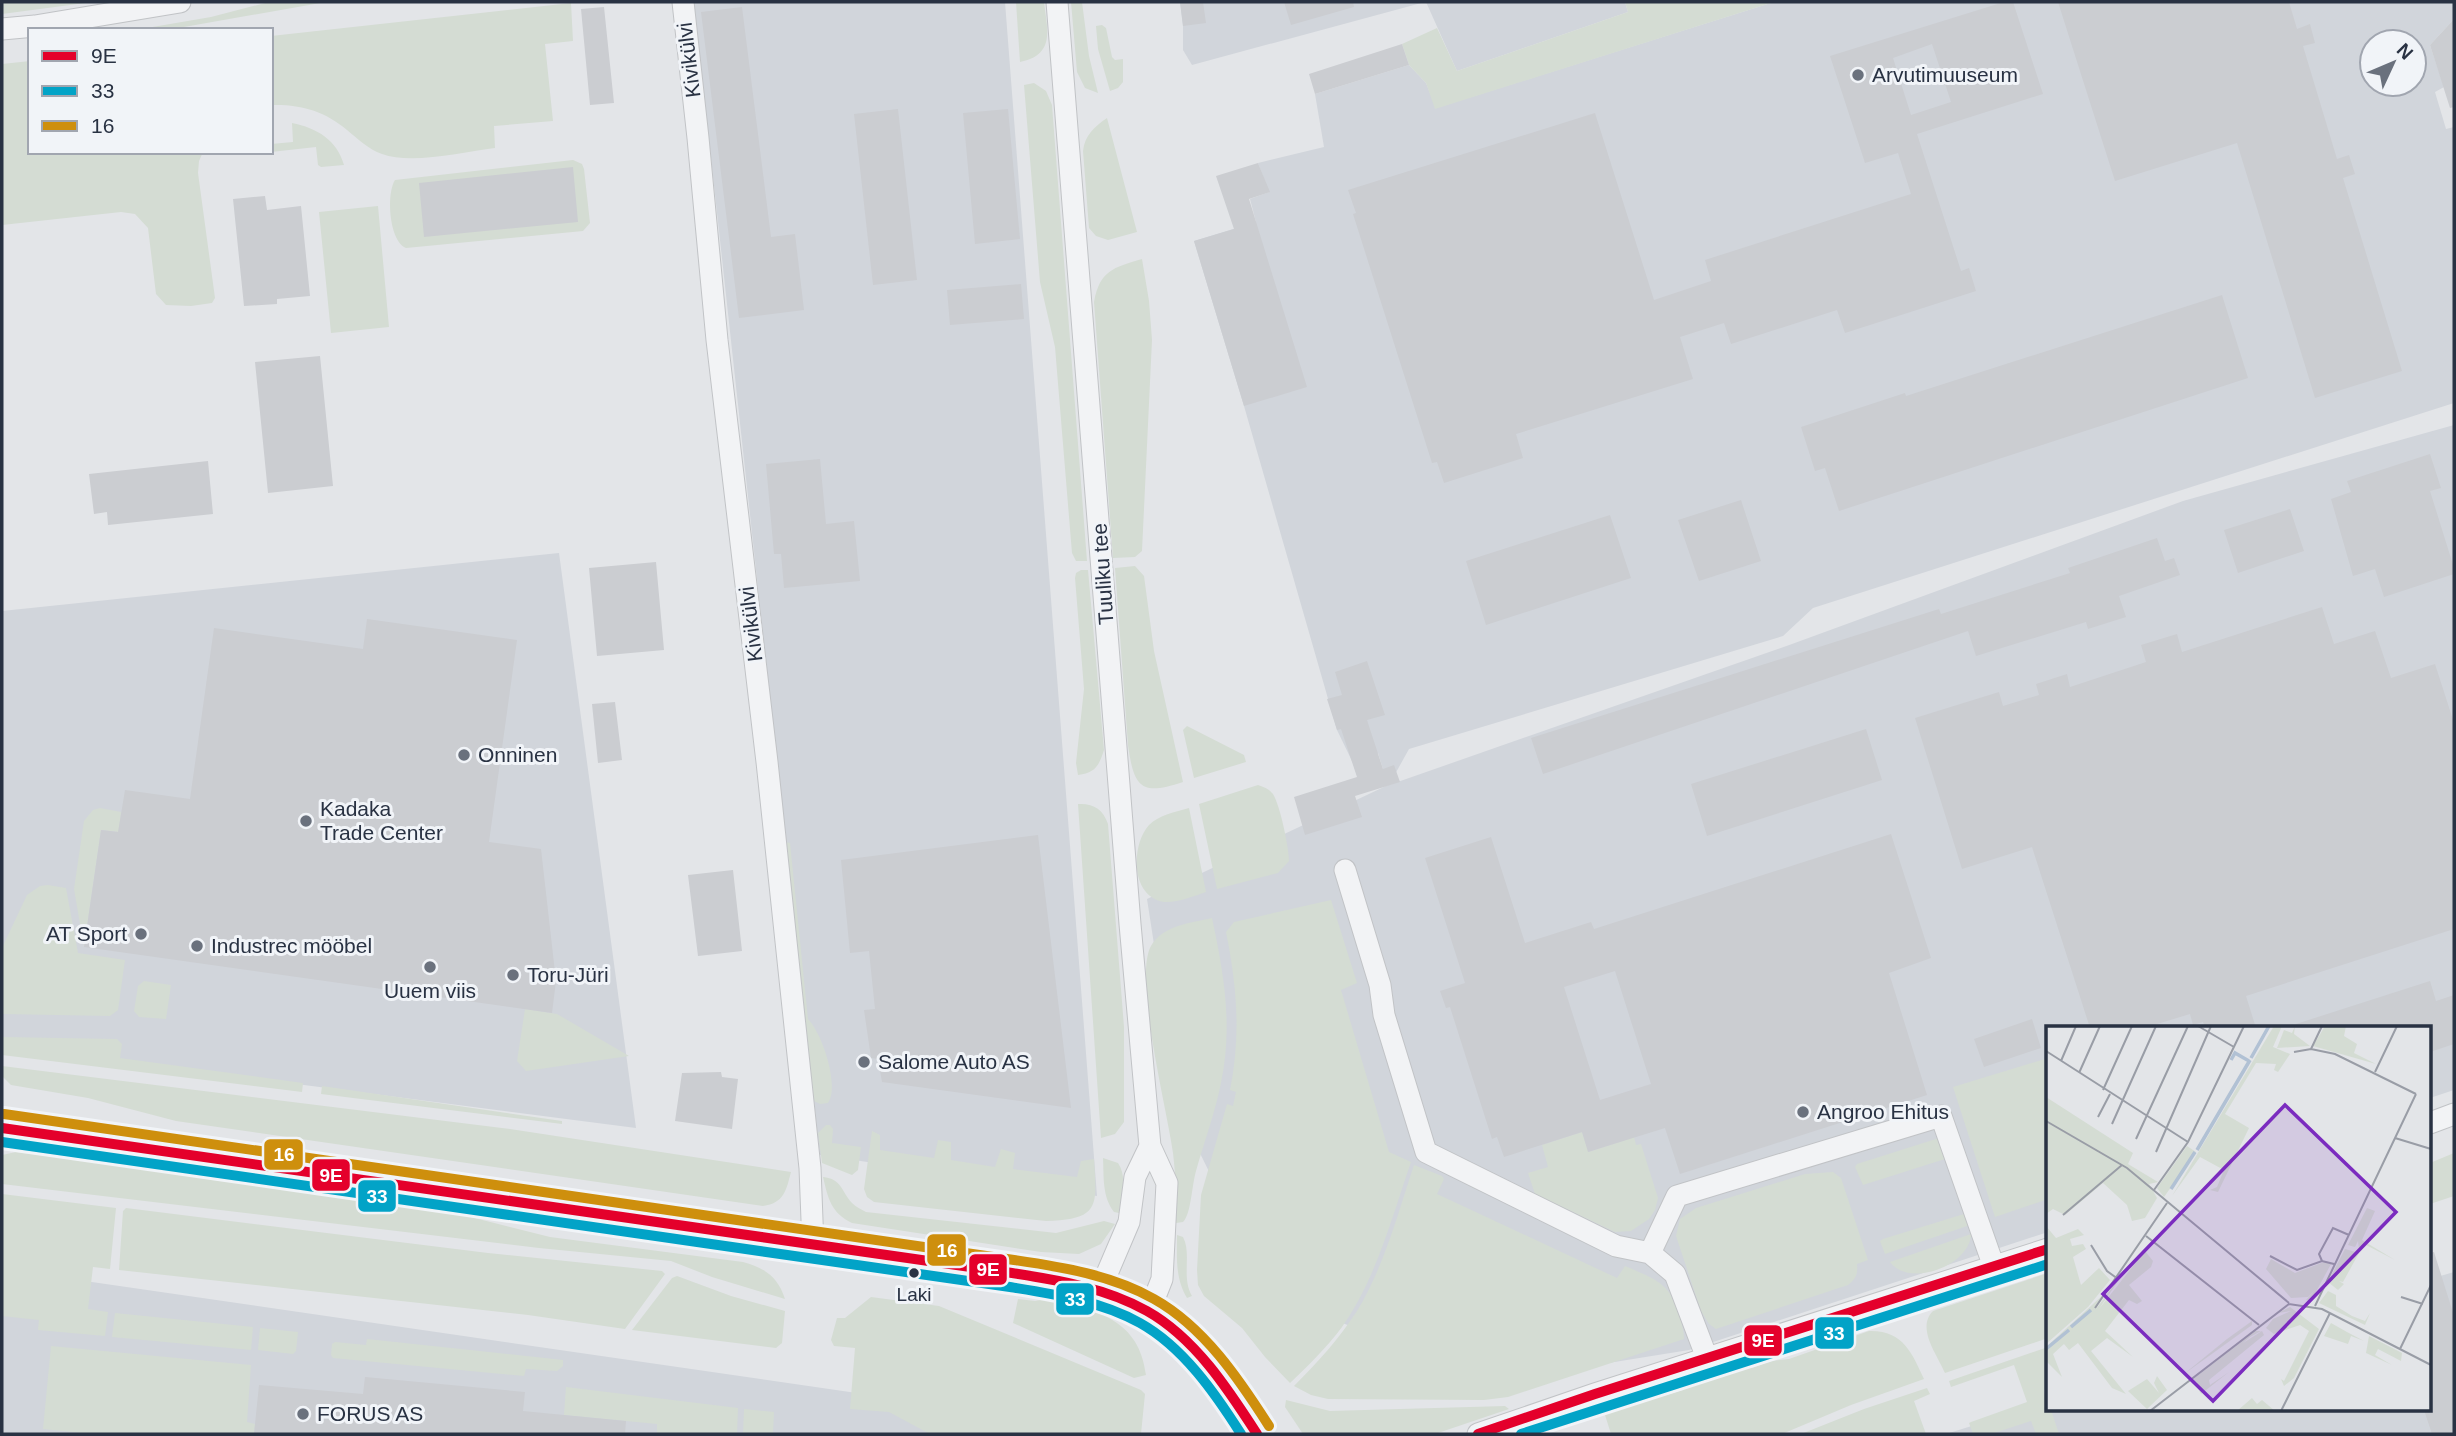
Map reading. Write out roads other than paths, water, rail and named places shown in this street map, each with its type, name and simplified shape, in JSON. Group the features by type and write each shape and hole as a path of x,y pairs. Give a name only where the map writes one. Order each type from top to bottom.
{"main road":[{"path":"2,1128 364,1178 1036,1277 1100,1290 1149,1312 1190,1345 1236,1402 1257,1434"}],"street":[{"path":"2,29 180,2"},
{"name":"Kivikülvi","path":"683,2 717,340 766,750 809,1156 813,1246"},
{"name":"Tuuliku tee","path":"1057,2 1150,1146 1167,1182 1162,1279 1149,1312"},
{"path":"1345,870 1380,985 1384,1015 1426,1152 1616,1246 1650,1253 1675,1274 1707,1358"},
{"path":"2432,1122 2454,1114"},
{"path":"1650,1253 1677,1196 1941,1116 1994,1267"},
{"path":"1100,1290 1129,1222 1135,1177 1150,1146"},
{"path":"1478,1434 2046,1250"}],"place":[{"name":"Arvutimuuseum","path":"1858,75"},
{"name":"Onninen","path":"464,755"},
{"name":"Kadaka Trade Center","path":"306,821"},
{"name":"AT Sport","path":"141,934"},
{"name":"Industrec mööbel","path":"197,946"},
{"name":"Uuem viis","path":"430,967"},
{"name":"Toru-Jüri","path":"513,975"},
{"name":"Salome Auto AS","path":"864,1062"},
{"name":"Angroo Ehitus","path":"1803,1112"},
{"name":"Laki","path":"914,1273"},
{"name":"FORUS AS","path":"303,1414"}]}
